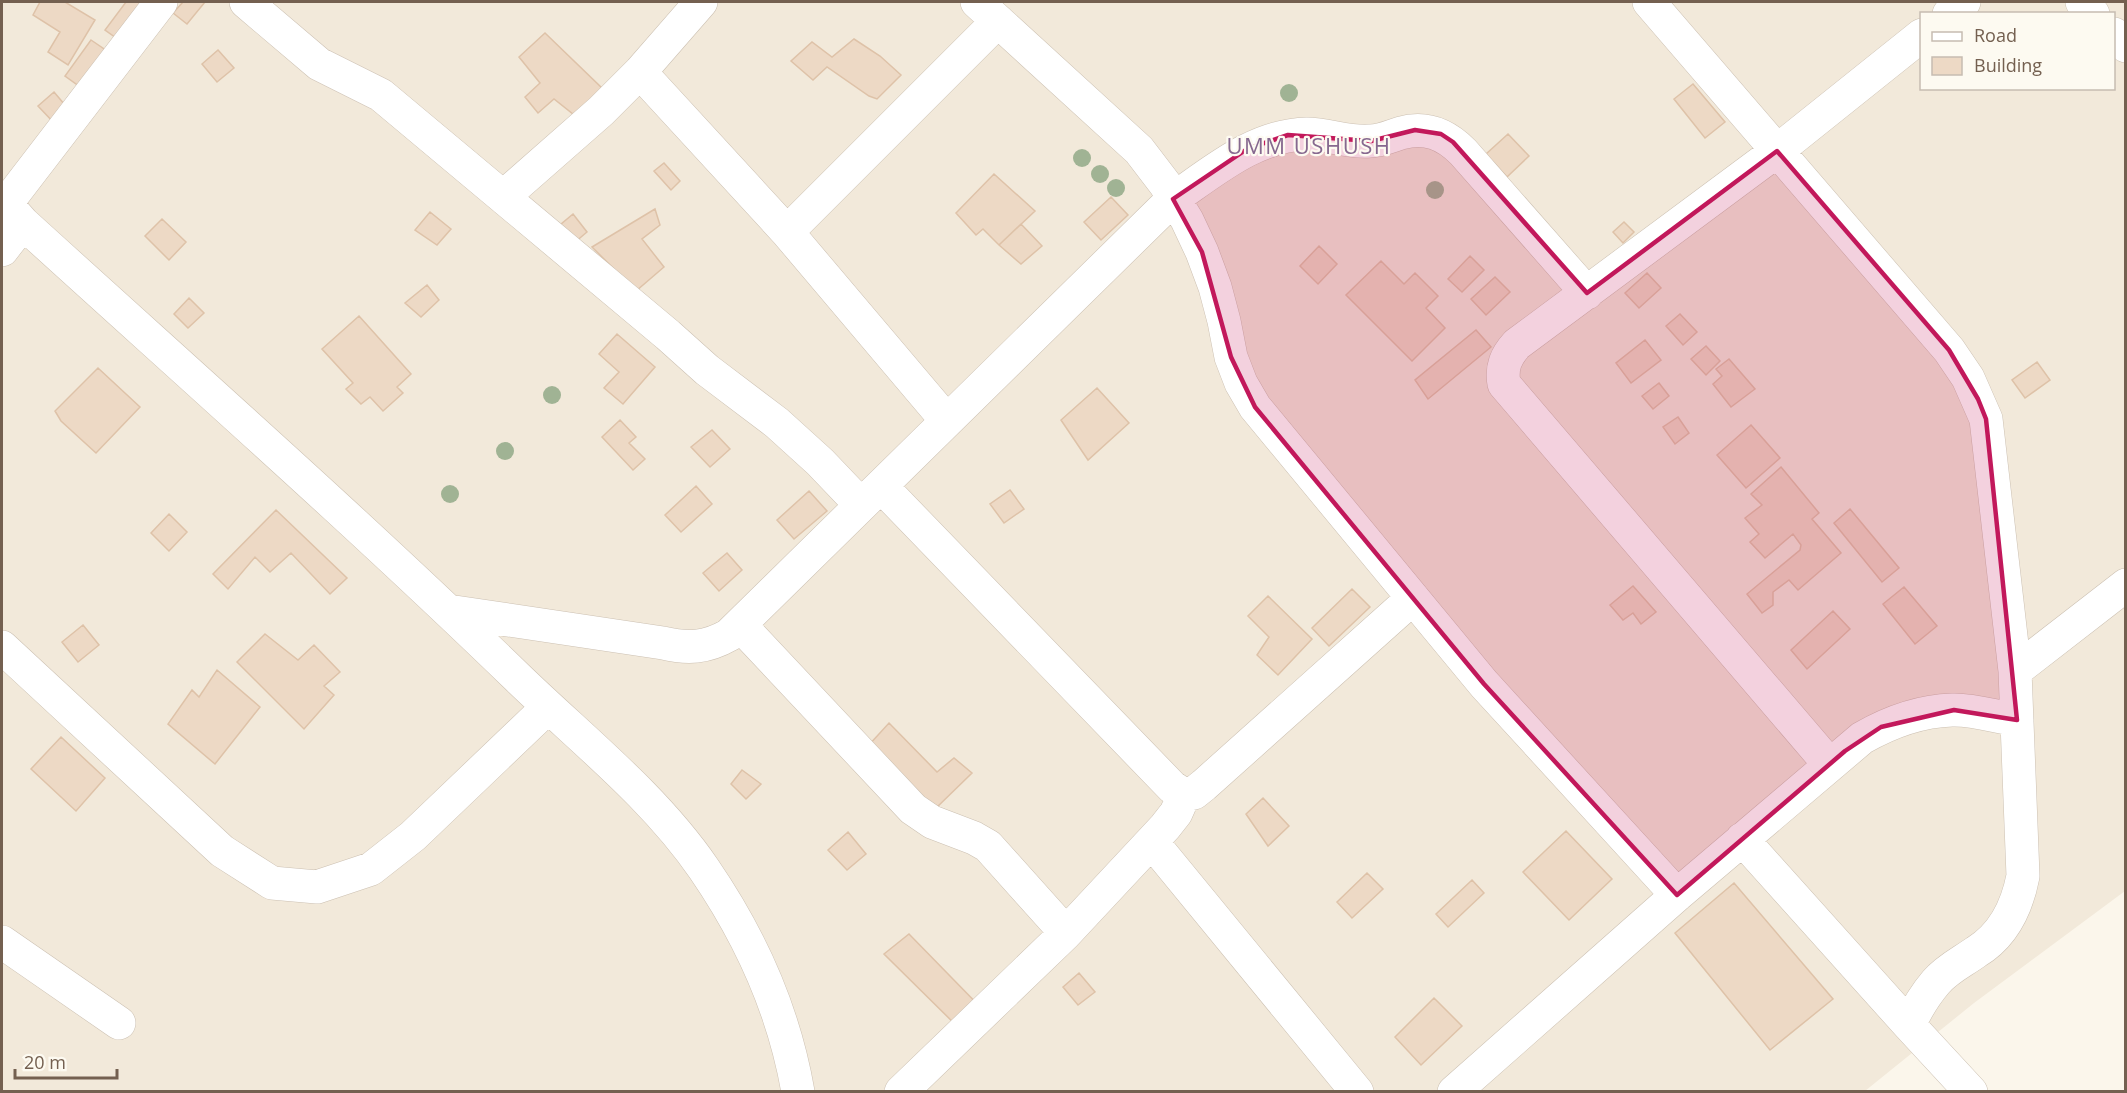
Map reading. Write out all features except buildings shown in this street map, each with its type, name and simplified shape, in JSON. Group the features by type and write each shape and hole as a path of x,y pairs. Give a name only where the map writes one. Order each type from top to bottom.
{"street":[{"path":"2,250 10,209 162,2"},
{"path":"246,2 319,64 381,95 707,370 777,423 820,462 871,495 1172,787 1184,795 1194,793 1204,785 1413,598"},
{"path":"502,197 601,111 640,72 701,2"},
{"path":"1649,2 1949,350 1968,378 1986,419 2015,671 2024,876 2012,915 2003,929 1992,941 1956,964 1936,981 1920,1002 1909,1025"},
{"path":"1952,12 1964,2"},
{"path":"787,232 988,11 1139,150 1165,184 1187,220 1202,252 1215,286 1231,357 1240,383 1255,407 1484,684 1677,895"},
{"path":"2115,35 2126,46"},
{"path":"1830,765 1504,384 1503,370 1510,352 1517,344 1777,151 1920,37"},
{"path":"640,72 787,232 947,421"},
{"path":"448,611 680,647 698,647 715,643 740,625 1173,198 1247,150 1278,138 1309,134 1342,140 1371,141 1415,130 1441,134 1463,152 1587,293"},
{"path":"10,209 448,611 635,789 670,826 714,884 752,949 784,1032 798,1092"},
{"path":"2015,671 2126,585"},
{"path":"740,625 914,809 932,822 975,838 987,846 1066,933"},
{"path":"2,647 222,851 272,883 317,887 371,869 413,836 548,707"},
{"path":"1468,1087 1677,895 1862,738 1904,718 1929,712 1954,710 2017,720"},
{"path":"901,1092 1066,933 1152,842 1176,813 1184,795"},
{"path":"1742,839 1970,1091"},
{"path":"1152,842 1357,1092"},
{"path":"2,942 119,1023"}],"highlighted area":[{"path":"1415,130 1441,134 1453,142 1587,293 1777,151 1949,350 1978,399 1986,419 2017,720 1954,710 1881,727 1845,751 1677,895 1484,684 1255,407 1231,357 1202,252 1173,199 1247,149 1288,135 1371,141"}],"shaded area":[{"path":"2,2 2125,2 2125,891 1974,1003 1865,1091 2,1092"}],"district":[{"name":"UMM USHUSH","path":"1309,146"}]}
